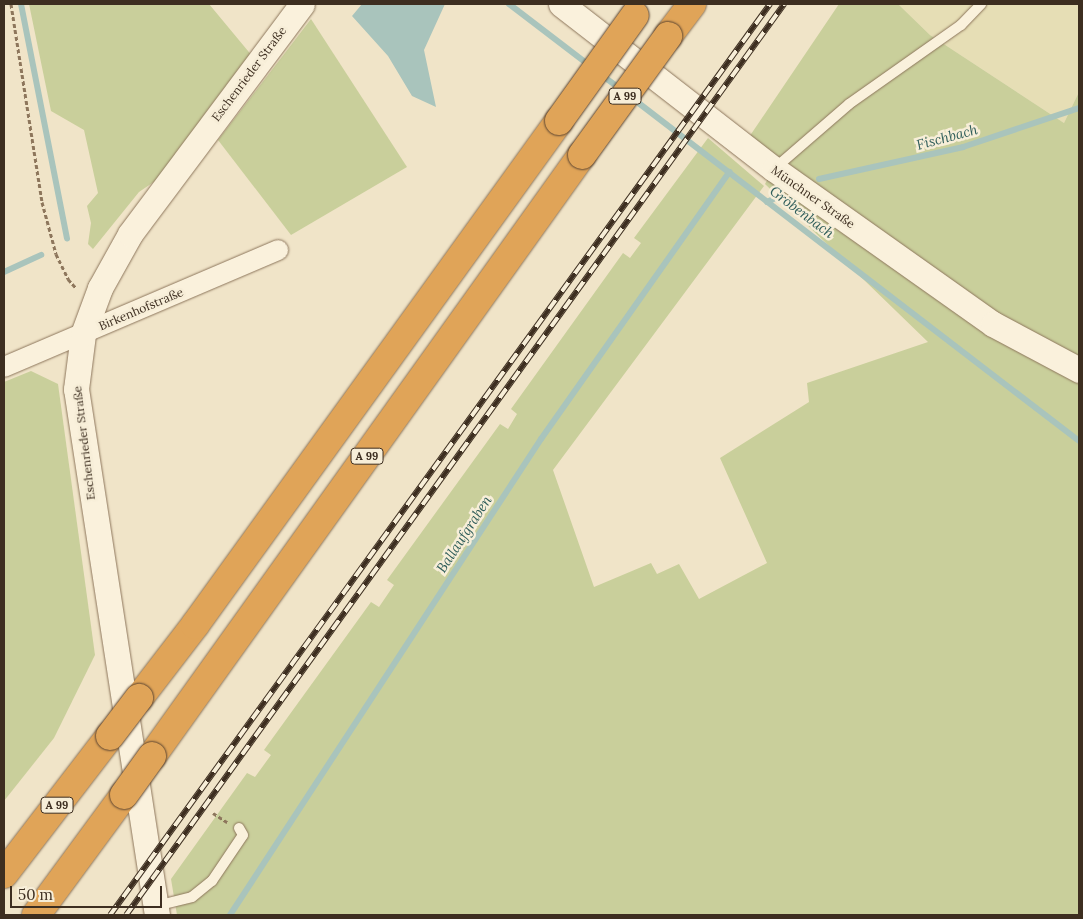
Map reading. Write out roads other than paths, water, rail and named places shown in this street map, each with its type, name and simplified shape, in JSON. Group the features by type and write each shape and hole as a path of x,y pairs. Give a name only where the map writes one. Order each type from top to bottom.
{"highway":[{"name":"A 99","path":"36,915 692,4"},
{"name":"A 99","path":"4,874 139,698 639,9"}],"street":[{"name":"Eschenrieder Straße","path":"156,911 76,389 83,334 93,306 130,234 302,4"},
{"name":"Münchner Straße","path":"561,4 774,169 993,324 1079,370"},
{"name":"Birkenhofstraße","path":"4,367 278,250"}],"lane":[{"path":"774,169 850,104 961,25 981,4"},
{"path":"156,911 192,896 212,882 243,835 239,828"}],"water":[{"path":"362,4 445,4 424,50 436,107 412,96 388,56 352,16"}],"waterway":[{"path":"21,4 67,239"},
{"name":"Gröbenbach","path":"509,4 590,66"},
{"name":"Gröbenbach","path":"600,74 622,90"},
{"name":"Gröbenbach","path":"632,98 1079,441"},
{"name":"Fischbach","path":"819,179 963,147 1079,108"},
{"name":"Ballaufgraben","path":"230,915 541,439 729,172"},
{"path":"767,202 780,196"},
{"path":"4,272 41,255"}],"railway":[{"path":"110,915 770,4"},
{"path":"126,915 784,4"}]}
